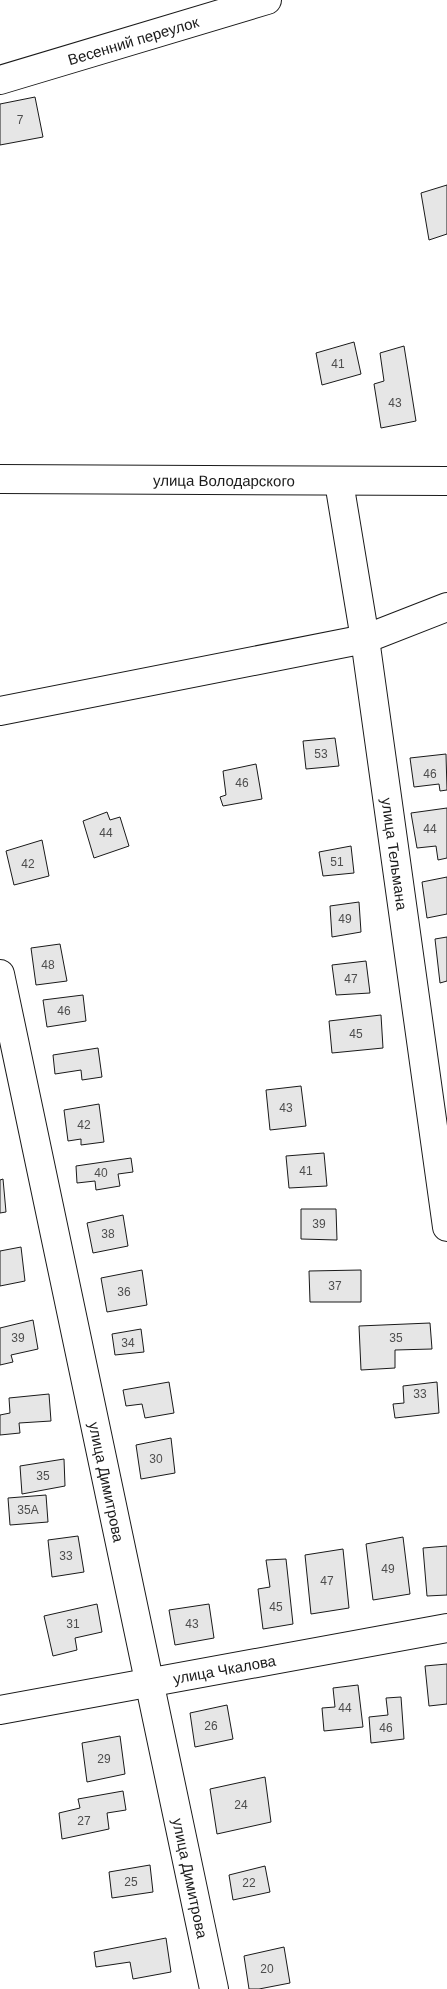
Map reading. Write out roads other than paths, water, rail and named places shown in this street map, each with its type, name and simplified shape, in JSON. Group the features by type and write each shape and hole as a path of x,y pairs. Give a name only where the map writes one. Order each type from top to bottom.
{"street":[{"name":"Весенний переулок","path":"0,80 267,0"},
{"name":"улица Володарского","path":"0,479 447,481"},
{"name":"улица Тельмана","path":"339,482 365,639 447,1226"},
{"path":"0,711 365,639 447,607"},
{"name":"улица Димитрова","path":"0,974 214,1989"},
{"name":"улица Чкалова","path":"0,1710 447,1628"}]}
